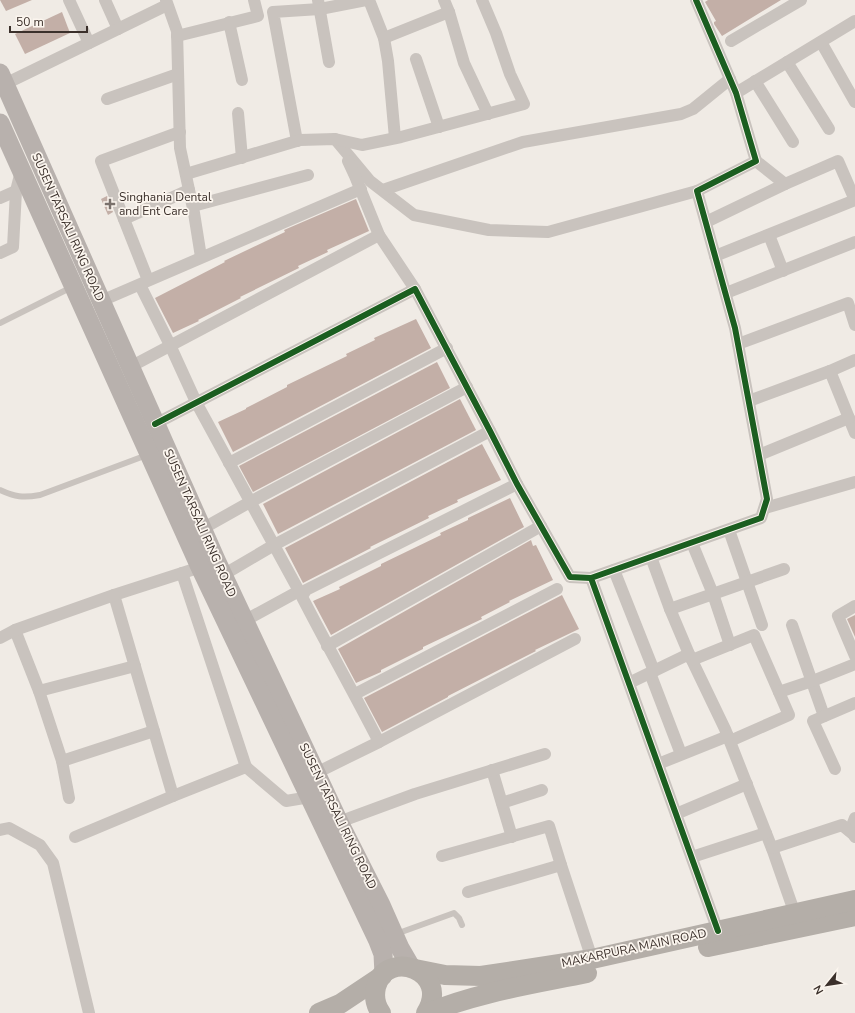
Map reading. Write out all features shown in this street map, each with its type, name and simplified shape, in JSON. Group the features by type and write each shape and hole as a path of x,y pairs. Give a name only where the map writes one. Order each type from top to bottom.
{"highway":[{"name":"MAKARPURA MAIN ROAD","path":"482,985 855,900"},
{"name":"MAKARPURA MAIN ROAD","path":"482,985 855,916"},
{"path":"319,1013 340,1004 389,970 397,967 406,966 482,985"},
{"path":"413,968 429,980 432,989 433,998 427,1013"},
{"path":"382,1013 376,1001 375,992 377,984 383,975"},
{"path":"427,1013 444,1006 482,985"}],"main road":[{"name":"SUSEN TARSALI RING ROAD","path":"3,78 155,424 157,451 202,529 213,568 244,621 339,822 381,906 386,938 383,954 383,975"},
{"name":"SUSEN TARSALI RING ROAD","path":"0,123 73,287 157,451 213,568 310,797 386,938 400,948 413,968"}],"street":[{"path":"69,0 89,43"},
{"path":"105,0 118,29"},
{"path":"254,0 258,16"},
{"path":"177,36 273,12 319,4 362,0 384,38 388,61 395,138"},
{"path":"444,0 464,63 488,114"},
{"path":"186,174 297,141 335,139 362,145 439,127 524,104 510,74 496,33 482,0"},
{"path":"696,0 736,93 756,161 785,184"},
{"path":"731,41 801,0"},
{"path":"3,78 89,43 118,29 166,2 177,31 180,148 193,206 201,257"},
{"path":"319,4 330,62"},
{"path":"273,12 297,141"},
{"path":"384,38 449,12"},
{"path":"230,22 242,80"},
{"path":"736,93 821,42 854,25"},
{"path":"821,42 855,102"},
{"path":"416,59 439,127"},
{"path":"787,62 829,130"},
{"path":"107,99 178,74"},
{"path":"382,190 523,142 681,114 693,109 730,79"},
{"path":"755,81 793,142"},
{"path":"238,113 242,158"},
{"path":"180,132 101,161 124,219 144,282 196,402 299,591 327,646 355,694 379,742"},
{"path":"335,139 370,180 414,215 489,230 548,232 697,191 756,161"},
{"path":"335,139 355,176 380,235 415,289 517,484 570,577 591,578 762,518 767,499 738,344 726,294 697,191"},
{"path":"706,222 785,184 838,161 855,200 715,256"},
{"path":"0,253 13,247 16,191 21,171"},
{"path":"193,206 308,175"},
{"path":"101,301 361,189"},
{"path":"124,219 189,190"},
{"path":"0,198 16,191"},
{"path":"130,367 380,235"},
{"path":"769,235 783,271"},
{"path":"726,294 855,242"},
{"path":"155,424 415,289"},
{"path":"738,344 848,303 855,325"},
{"path":"229,463 447,348"},
{"path":"749,401 830,371 855,360"},
{"path":"830,371 855,433"},
{"path":"202,529 467,387"},
{"path":"759,455 849,418"},
{"path":"0,638 15,630 114,596 182,573 213,568 274,545 490,431"},
{"path":"765,508 855,482"},
{"path":"299,591 303,595 306,590 517,484"},
{"path":"327,646 541,526"},
{"path":"729,530 748,581 762,625"},
{"path":"692,543 713,594 730,645"},
{"path":"651,557 670,609 729,738 766,832 795,914"},
{"path":"670,609 784,569"},
{"path":"614,570 682,754"},
{"path":"182,573 246,767 286,801 310,797"},
{"path":"591,578 718,931"},
{"path":"355,694 557,589"},
{"path":"244,621 299,591"},
{"path":"114,596 173,796"},
{"path":"855,606 838,616 851,635 855,656"},
{"path":"792,625 824,716"},
{"path":"15,630 39,691 62,761 69,798"},
{"path":"629,683 652,672 691,657 730,645 754,635 789,715 658,764"},
{"path":"316,773 379,742 575,639"},
{"path":"779,692 811,682 855,664"},
{"path":"39,691 135,666"},
{"path":"835,769 813,721 855,703"},
{"path":"62,761 154,731"},
{"path":"339,822 415,794 545,754"},
{"path":"75,838 173,796 246,767"},
{"path":"492,770 512,837"},
{"path":"676,814 747,784"},
{"path":"502,803 542,790"},
{"path":"852,834 855,818"},
{"path":"772,848 842,825 852,834"},
{"path":"442,856 549,826 560,865 592,959"},
{"path":"0,830 9,828 40,846 53,863 89,1013"},
{"path":"692,857 766,832"},
{"path":"468,892 560,865"}],"lane":[{"path":"0,323 73,287"},
{"path":"0,490 14,496 26,498 40,495 157,451"},
{"path":"386,938 448,914 454,913 459,918 462,925"}],"building":[{"path":"0,0 32,0 6,11"},
{"path":"708,0 781,0 722,36 714,24 716,21 705,2"},
{"path":"62,12 70,33 25,54 15,34"},
{"path":"107,196 113,212 108,215 101,199"},
{"path":"356,199 369,231 327,250 328,252 298,266 299,268 240,297 241,298 198,320 199,321 173,333 155,298 225,262 224,261 285,232 284,230"},
{"path":"416,319 431,348 233,452 218,422 246,409 287,387 287,385 347,356 346,354 375,340 374,338"},
{"path":"437,362 450,388 253,492 239,466"},
{"path":"460,399 476,430 278,534 263,504"},
{"path":"482,444 501,480 457,500 458,502 428,516 429,518 370,547 371,548 303,583 285,548"},
{"path":"510,498 524,527 331,635 313,601 340,589 339,587 381,566 381,564 441,535 440,533"},
{"path":"531,540 533,546 536,545 553,580 509,601 510,602 481,617 482,619 423,647 423,649 381,670 381,672 356,683 338,649"},
{"path":"562,595 579,629 535,650 536,651 382,732 364,698"},
{"path":"855,615 855,637 847,619"}],"cycle path":[{"path":"696,0 736,93 756,161 697,191 735,328 767,499 761,518 591,578 718,931"},
{"path":"155,424 415,289 517,484 570,577 591,578"}],"place":[{"name":"Singhania Dental and Ent Care","path":"110,204"}]}
